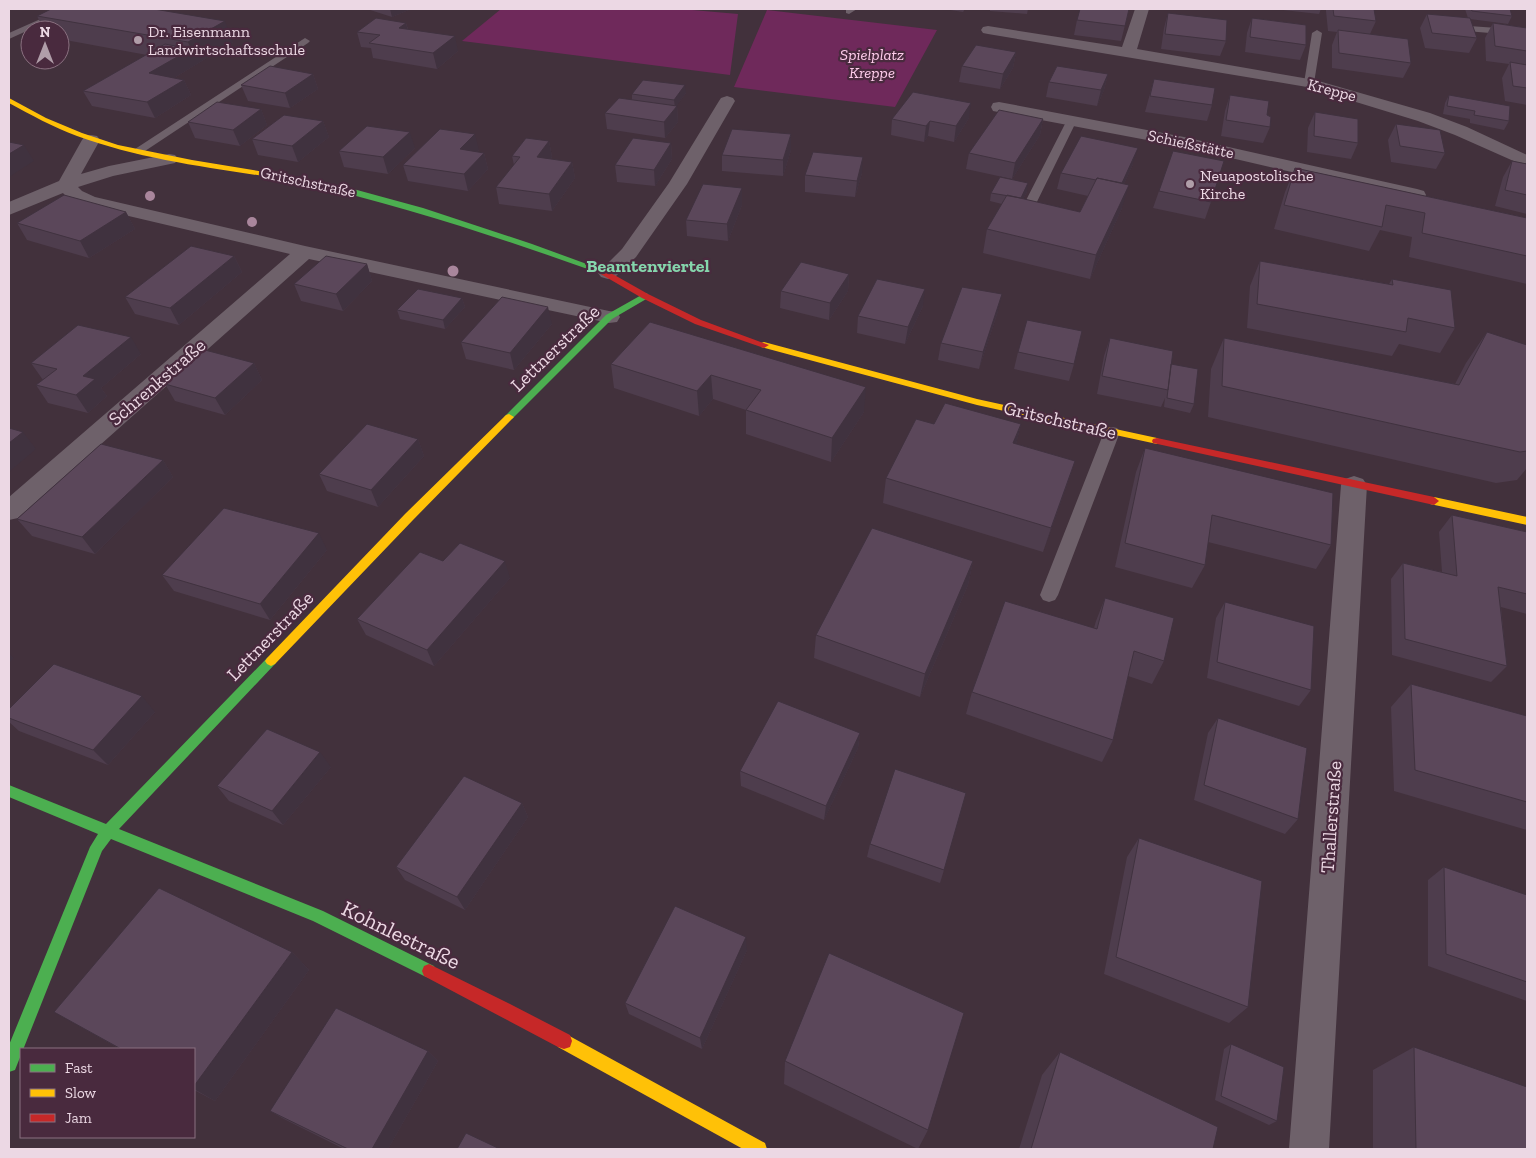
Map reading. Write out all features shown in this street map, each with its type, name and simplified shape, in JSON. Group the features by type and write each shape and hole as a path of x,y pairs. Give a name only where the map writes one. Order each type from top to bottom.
{"street":[{"path":"1128,52 1142,9"},
{"name":"Kreppe","path":"988,30 1309,83 1434,120 1527,162"},
{"name":"Gritschstraße","path":"9,100 35,117 91,140 169,159 256,170 383,199 501,234 608,273 645,296 698,322 769,347 977,402 1527,521"},
{"path":"608,273 629,253 678,184 727,101"},
{"name":"Schießstätte","path":"999,107 1072,120 1287,165 1438,200"},
{"path":"66,185 91,140"},
{"path":"9,210 66,185 109,170 169,159"},
{"path":"66,185 75,195 89,201 305,252 609,318"},
{"name":"Schrenkstraße","path":"9,511 305,252"},
{"name":"Lettnerstraße","path":"9,1064 87,868 97,847 109,830 402,524 609,318 645,296"},
{"name":"Thallerstraße","path":"1309,1149 1354,485"},
{"name":"Kohnlestraße","path":"9,791 318,916 505,1009 759,1149"}],"lane":[{"path":"9,36 70,9"},
{"path":"1469,29 1527,33"},
{"path":"1309,83 1317,33"},
{"path":"138,152 306,42"},
{"path":"1024,216 1072,120"},
{"path":"1049,595 1112,432"}],"green space":[{"path":"501,9 681,9 738,14 730,75 462,41"},
{"name":"Spielplatz Kreppe","path":"767,10 937,30 895,107 734,87"}],"building":[{"path":"51,9 154,9 225,21 188,42 70,22 70,20 37,16"},
{"path":"1080,9 1129,9 1125,26 1077,20"},
{"path":"1333,9 1374,9 1376,21 1334,16"},
{"path":"1471,9 1510,9 1512,16 1472,11"},
{"path":"1168,13 1227,20 1226,41 1165,34"},
{"path":"1427,14 1470,18 1477,38 1432,33"},
{"path":"376,18 406,23 399,28 455,36 433,53 369,43 380,35 357,32"},
{"path":"1252,18 1306,25 1306,45 1250,37"},
{"path":"1493,23 1527,28 1527,51 1495,46"},
{"path":"1338,30 1408,39 1411,63 1339,53"},
{"path":"165,44 191,49 149,73 184,80 147,102 83,91"},
{"path":"976,45 1016,52 1003,74 962,66"},
{"path":"1510,62 1527,65 1527,88 1513,86"},
{"path":"270,66 313,74 285,93 241,85"},
{"path":"1057,66 1108,74 1101,90 1049,82"},
{"path":"1154,79 1215,88 1212,105 1150,96"},
{"path":"643,80 685,85 674,100 632,94"},
{"path":"913,92 971,103 956,126 930,121 926,126 892,119"},
{"path":"1230,95 1269,101 1267,115 1271,117 1270,127 1226,120"},
{"path":"1449,95 1510,106 1509,121 1474,115 1475,111 1447,106"},
{"path":"619,98 677,106 664,122 605,113"},
{"path":"217,102 261,109 233,130 188,122"},
{"path":"999,110 1043,119 1015,163 969,153"},
{"path":"1315,112 1358,119 1358,143 1314,136"},
{"path":"284,115 323,121 292,146 252,139"},
{"path":"1396,124 1440,130 1445,153 1400,146"},
{"path":"367,126 410,132 383,157 339,151"},
{"path":"440,129 475,134 460,149 484,153 464,174 403,165"},
{"path":"732,129 791,134 783,160 722,155"},
{"path":"1081,136 1138,148 1122,183 1061,173"},
{"path":"526,138 549,141 537,157 572,162 549,194 496,187 520,157 512,156"},
{"path":"633,138 671,143 654,170 615,165"},
{"path":"9,142 24,145 9,154"},
{"path":"1173,151 1224,161 1211,202 1159,191"},
{"path":"813,152 863,157 857,181 805,175"},
{"path":"1512,161 1527,164 1527,195 1505,190"},
{"path":"1295,168 1527,218 1527,256 1422,233 1425,213 1386,205 1382,227 1284,205"},
{"path":"1000,177 1028,183 1021,198 991,193"},
{"path":"1097,178 1129,185 1096,255 987,229 1007,195 1080,212"},
{"path":"703,184 742,188 727,224 686,220"},
{"path":"64,195 126,212 80,241 17,223"},
{"path":"191,246 234,256 170,308 125,297"},
{"path":"326,256 367,264 336,294 294,284"},
{"path":"1260,261 1393,285 1392,279 1451,290 1455,328 1408,318 1406,332 1257,304"},
{"path":"801,262 849,274 830,303 781,291"},
{"path":"877,279 925,289 908,327 858,316"},
{"path":"962,287 1002,294 983,352 941,343"},
{"path":"418,289 462,298 443,320 397,310"},
{"path":"502,297 548,307 510,353 461,342"},
{"path":"1027,320 1082,331 1074,364 1018,352"},
{"path":"650,322 866,387 832,438 746,410 761,390 711,375 697,391 611,364"},
{"path":"78,325 131,337 83,376 95,379 76,395 36,385 57,369 31,363"},
{"path":"1487,332 1527,345 1527,451 1520,452 1222,386 1224,338 1459,385"},
{"path":"1110,338 1173,351 1168,390 1102,376"},
{"path":"205,350 254,363 215,398 165,384"},
{"path":"1171,364 1198,369 1194,404 1167,398"},
{"path":"945,403 1021,424 1013,443 1075,461 1051,528 886,478 916,419 934,424"},
{"path":"367,424 418,439 371,490 319,474"},
{"path":"9,428 23,432 9,443"},
{"path":"101,444 163,460 82,537 17,519"},
{"path":"1145,448 1333,493 1331,545 1212,515 1205,565 1125,543"},
{"path":"224,508 319,533 260,604 162,575"},
{"path":"1452,515 1527,532 1527,594 1498,587 1507,666 1405,639 1403,563 1457,576"},
{"path":"872,528 973,561 925,674 816,635"},
{"path":"460,543 505,561 427,650 357,619 420,552 443,561"},
{"path":"1105,598 1174,618 1164,661 1134,651 1113,740 972,692 1005,601 1097,629"},
{"path":"1225,602 1314,626 1311,690 1217,662"},
{"path":"54,664 142,696 93,750 9,718 9,709"},
{"path":"1411,684 1527,716 1527,802 1415,770"},
{"path":"778,701 860,733 826,806 740,771"},
{"path":"1218,718 1307,748 1298,819 1204,785"},
{"path":"267,729 320,752 272,811 217,786"},
{"path":"895,769 966,793 944,870 870,844"},
{"path":"464,776 522,803 457,897 396,867"},
{"path":"1139,838 1262,881 1248,1007 1116,957"},
{"path":"1444,867 1527,895 1527,982 1446,954"},
{"path":"159,888 292,952 195,1085 195,1048 119,1048 54,1012"},
{"path":"675,906 746,937 700,1038 625,1003"},
{"path":"829,953 964,1013 928,1130 785,1061"},
{"path":"336,1008 428,1051 372,1149 348,1149 270,1111"},
{"path":"1231,1044 1284,1067 1277,1121 1221,1096"},
{"path":"1414,1047 1527,1087 1527,1149 1416,1149"},
{"path":"1060,1052 1218,1127 1213,1149 1031,1149"},
{"path":"466,1133 500,1149 457,1149"}],"traffic: fast":[{"path":"308,181 420,210 602,271"},
{"path":"509,417 609,317 645,296"},
{"path":"9,1064 97,847 109,830 271,661"},
{"path":"9,791 318,916 429,971"}],"traffic: slow":[{"path":"9,100 44,120 79,135 116,146 192,162 308,181"},
{"path":"764,345 977,402 1157,441"},
{"path":"271,661 409,517 509,417"},
{"path":"1434,501 1527,521"},
{"path":"564,1041 759,1149"}],"traffic: jam":[{"path":"602,271 645,296 698,322 764,345"},
{"path":"1157,441 1434,501"},
{"path":"429,971 564,1041"}],"place":[{"name":"Dr. Eisenmann Landwirtschaftsschule","path":"138,40"},
{"name":"Neuapostolische Kirche","path":"1190,184"}],"district":[{"name":"Beamtenviertel","path":"648,266"}]}
